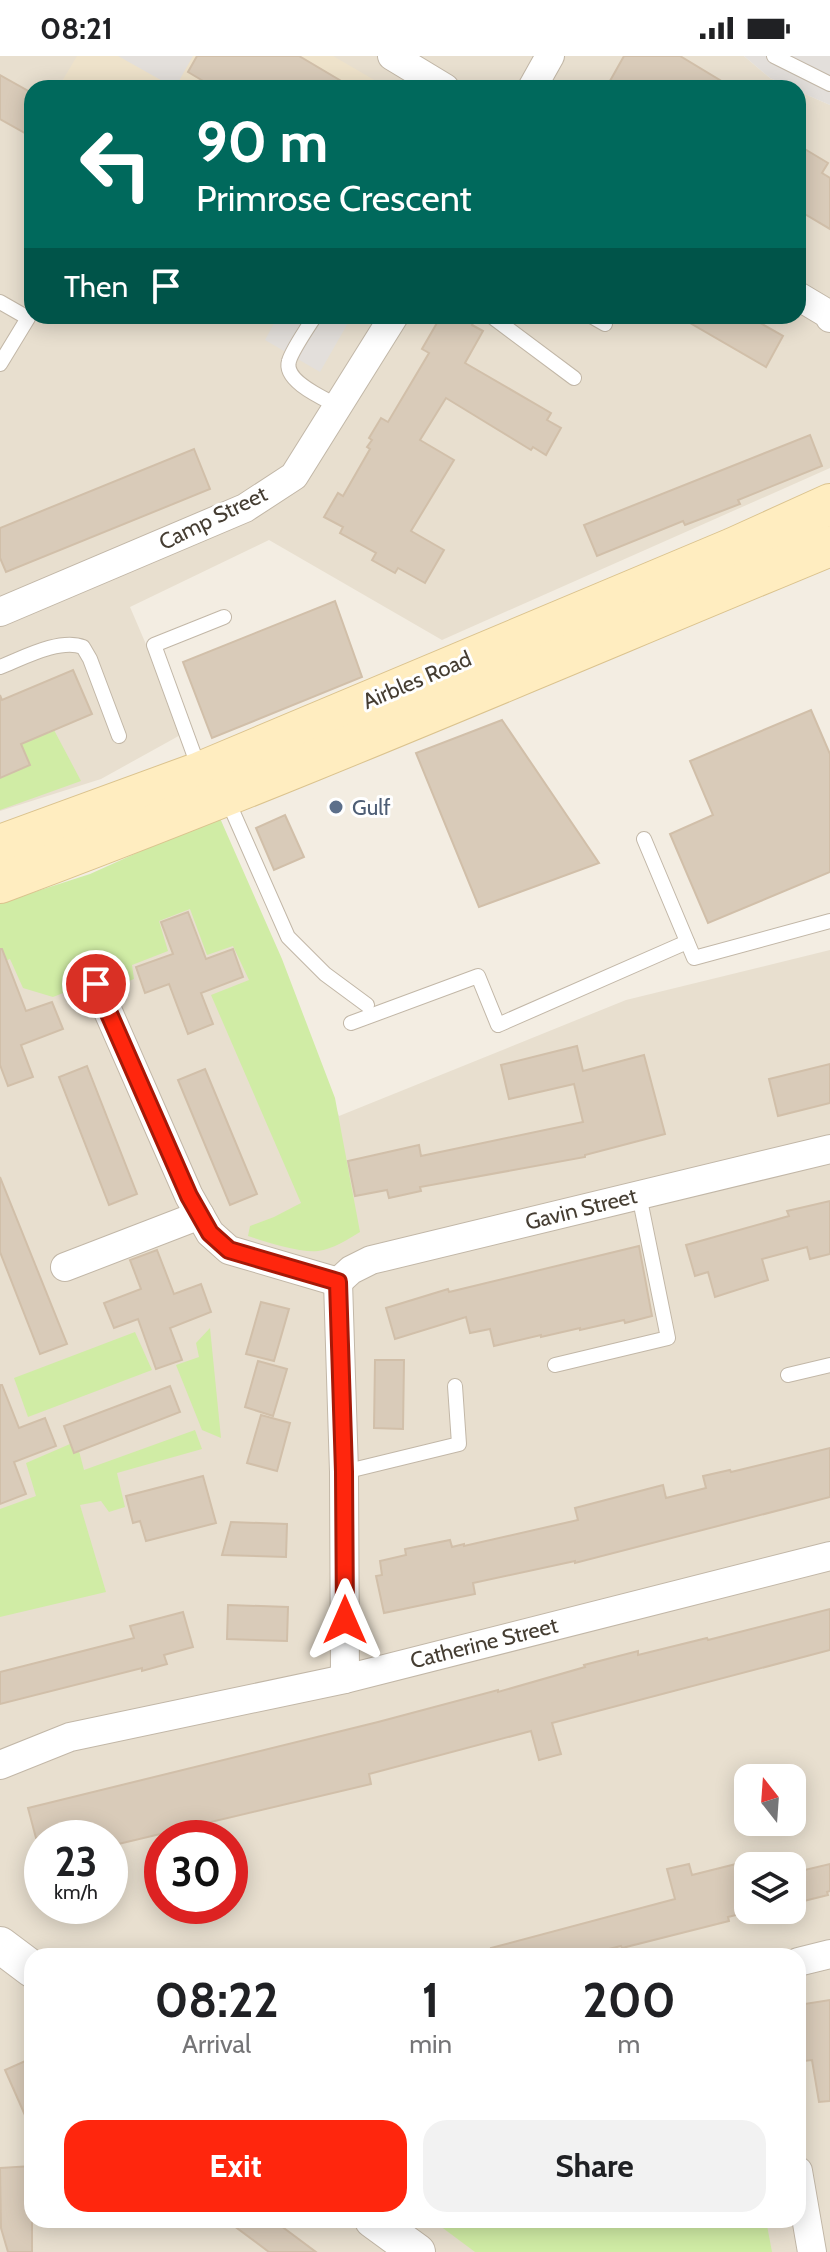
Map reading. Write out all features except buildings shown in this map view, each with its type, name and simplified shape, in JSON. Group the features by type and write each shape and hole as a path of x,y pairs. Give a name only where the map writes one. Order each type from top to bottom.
{"main road":[{"name":"Airbles Road","path":"0,883 213,783 830,504"},
{"name":"Airbles Road","path":"0,845 213,783 830,546"}],"street":[{"path":"392,56 432,80"},
{"path":"536,80 550,56"},
{"path":"806,301 829,315"},
{"name":"Camp Street","path":"0,612 245,508 294,476 389,324"},
{"path":"96,984 189,1196 210,1233 229,1250 338,1282 344,1472 345,1679"},
{"name":"Gavin Street","path":"338,1282 351,1270 371,1260 830,1149"},
{"path":"65,1267 200,1215"},
{"name":"Catherine Street","path":"0,1765 70,1737 345,1679 830,1556"},
{"path":"0,1945 24,1963"},
{"path":"806,1960 830,1954"},
{"path":"806,2217 812,2252"},
{"path":"384,2228 417,2252"}],"lane":[{"path":"774,56 830,84"},
{"path":"0,302 24,316"},
{"path":"0,364 24,324"},
{"path":"310,324 289,361 289,372 296,381 338,406"},
{"path":"502,324 574,378"},
{"path":"224,617 154,645 213,783 288,937 325,974 367,1005"},
{"path":"0,667 58,645 68,643 83,647 119,736"},
{"path":"644,839 694,958 830,921"},
{"path":"351,1023 478,976 498,1025 687,942"},
{"path":"555,1365 668,1338 639,1195"},
{"path":"788,1375 830,1365"},
{"path":"344,1472 459,1444 455,1386"}],"shaded area":[{"path":"0,56 744,56 774,80 24,80 24,324 806,324 806,94 830,105 830,468 442,640 269,540 130,607 184,733 101,779 0,811"},
{"path":"77,56 333,56 374,80 63,80"},
{"path":"118,56 193,56 180,80 161,80"},
{"path":"744,56 830,56 830,105 806,94 806,80 770,78"},
{"path":"274,324 347,324 320,372 265,340"},
{"path":"219,816 339,1116 626,1000 830,950 830,2252 0,2252 0,910 204,837"}],"green space":[{"path":"54,730 81,781 0,810 0,778 30,765 21,744"},
{"path":"219,816 282,959 335,1098 360,1232 324,1250 293,1249 248,1236 250,1226 301,1203 211,995 249,980 233,946 207,955 190,909 159,921 168,951 132,965 134,979 116,986 104,977 53,997 23,988 10,959 0,963 0,903 90,874"},
{"path":"210,1328 221,1438 202,1430 176,1365 199,1357 196,1343"},
{"path":"135,1332 152,1370 28,1417 14,1378"},
{"path":"195,1430 202,1449 117,1473 125,1507 109,1512 101,1501 80,1505 106,1592 0,1617 0,1509 36,1496 26,1463 70,1444 74,1453 79,1451 84,1470"},
{"path":"443,2228 768,2228 772,2252 475,2252"}],"place":[{"name":"Gulf","path":"336,807"}],"route":[{"path":"96,984 189,1196 210,1233 229,1250 338,1282 345,1620"}]}
